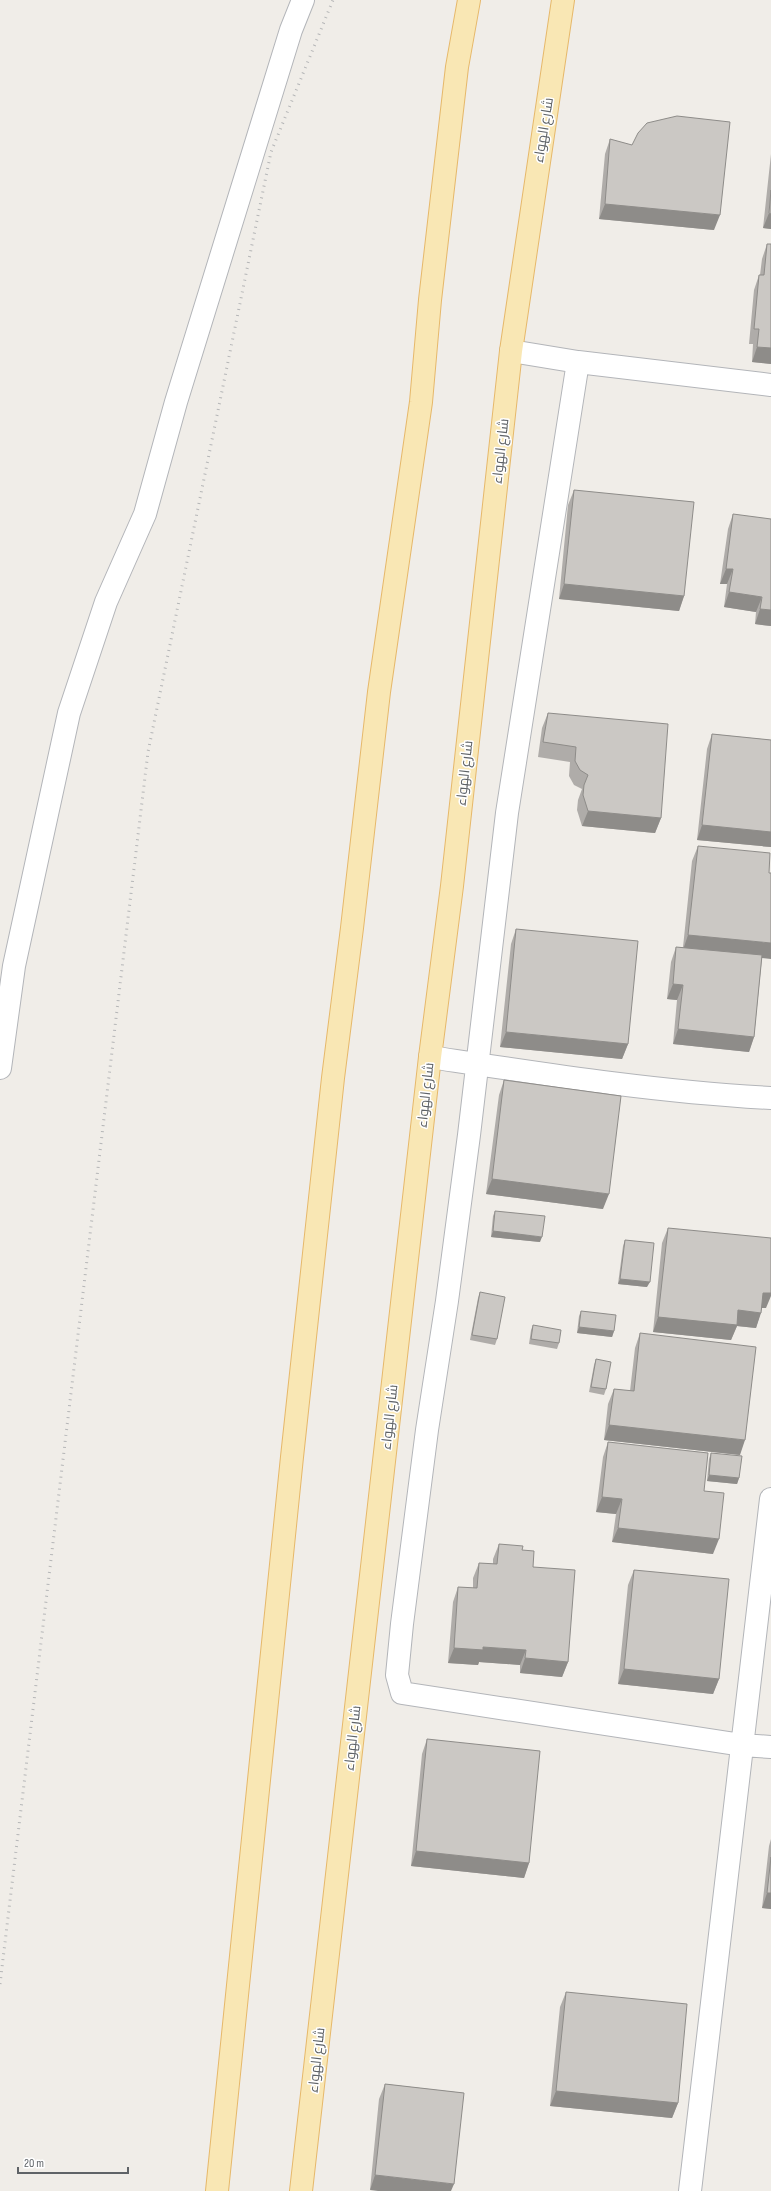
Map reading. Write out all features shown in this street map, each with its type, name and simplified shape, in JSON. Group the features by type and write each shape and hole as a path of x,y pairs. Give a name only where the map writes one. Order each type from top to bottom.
{"main road":[{"path":"217,2191 289,1480 333,1078 379,692 421,402 430,300 456,66 469,0"},
{"name":"شارع الهواء","path":"301,2191 430,1057 452,886 511,351 563,0"}],"street":[{"path":"0,1068 14,966 69,713 106,602 145,514 176,402 291,30 303,0"},
{"path":"511,351 578,362 771,385"},
{"path":"578,362 507,813 476,1064 469,1135 448,1293 427,1430 402,1624 397,1675 402,1693 742,1745 771,1747"},
{"path":"430,1057 615,1085 722,1096 771,1098"},
{"path":"690,2191 771,1499"}],"building":[{"path":"677,116 730,122 720,215 605,204 610,139 632,145 638,133 647,123"},
{"path":"771,190 771,214 769,213"},
{"path":"767,244 771,244 771,348 757,347 759,329 754,329 759,275 764,275"},
{"path":"574,490 694,502 684,596 564,584"},
{"path":"733,514 771,519 771,610 760,609 762,597 729,592 733,569 726,569"},
{"path":"548,713 668,724 661,818 588,811 583,795 584,785 588,775 580,770 575,761 576,747 543,742"},
{"path":"712,734 771,740 771,832 702,825"},
{"path":"698,846 770,853 769,873 771,873 771,943 688,935"},
{"path":"516,929 638,941 628,1044 506,1032"},
{"path":"676,947 762,955 754,1037 678,1029 683,985 673,984"},
{"path":"504,1080 621,1096 609,1194 492,1179"},
{"path":"495,1211 545,1216 542,1237 493,1231"},
{"path":"668,1228 771,1238 771,1293 763,1293 761,1313 738,1310 737,1325 658,1317"},
{"path":"625,1240 654,1243 650,1282 620,1279"},
{"path":"480,1292 505,1297 497,1339 472,1335"},
{"path":"581,1311 616,1315 614,1331 579,1327"},
{"path":"533,1325 561,1330 559,1343 531,1339"},
{"path":"640,1333 756,1347 745,1440 609,1425 614,1389 634,1391"},
{"path":"596,1359 611,1362 606,1389 591,1387"},
{"path":"608,1442 708,1453 704,1491 724,1493 719,1539 618,1528 622,1499 602,1497"},
{"path":"711,1453 742,1456 739,1478 709,1475"},
{"path":"499,1544 523,1546 522,1550 534,1551 533,1567 575,1570 568,1662 525,1658 526,1650 483,1647 483,1650 454,1648 458,1587 477,1588 479,1563 497,1564"},
{"path":"634,1570 729,1579 719,1679 624,1669"},
{"path":"427,1739 540,1751 529,1863 416,1851"},
{"path":"771,1857 771,1893 767,1893"},
{"path":"566,1992 687,2004 678,2103 556,2091"},
{"path":"385,2084 464,2093 454,2184 375,2175"}],"railway":[{"path":"0,1984 148,752 271,152 333,0"}]}
